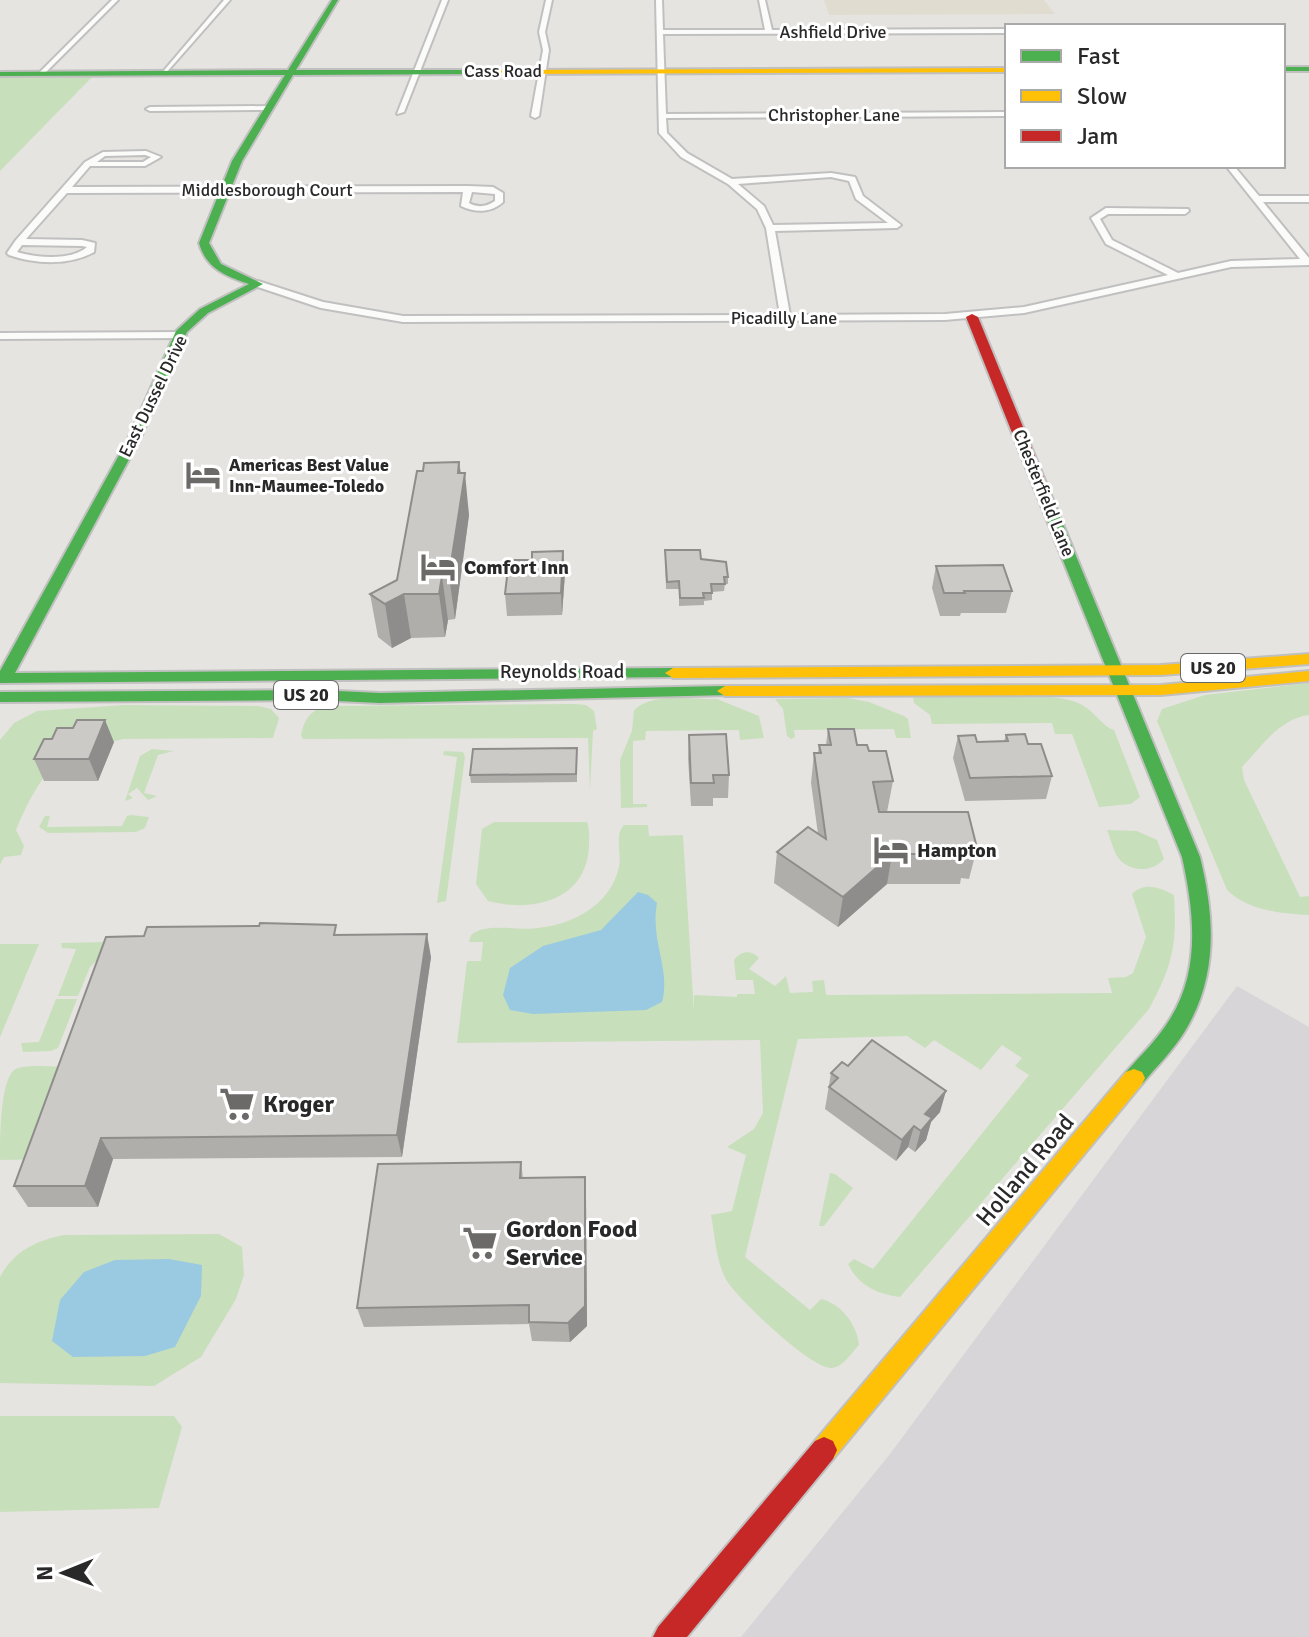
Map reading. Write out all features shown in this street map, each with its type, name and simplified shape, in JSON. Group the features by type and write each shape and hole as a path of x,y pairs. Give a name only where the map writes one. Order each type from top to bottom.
{"street":[{"path":"41,74 115,0"},
{"path":"163,73 227,0"},
{"path":"258,284 221,269 204,252 204,243 223,190 267,108 335,0"},
{"path":"400,112 445,0"},
{"path":"535,116 546,46 542,32 549,0"},
{"path":"659,0 663,133 676,149 731,182 756,202 767,217 786,318"},
{"path":"762,0 769,32"},
{"name":"Ashfield Drive","path":"659,32 1005,31"},
{"path":"1285,69 1309,69"},
{"name":"Cass Road","path":"0,74 1005,70"},
{"path":"150,109 267,108"},
{"name":"Christopher Lane","path":"661,116 1005,114"},
{"path":"19,242 92,245 91,250 79,256 23,257 12,253 19,242 88,164 103,154 146,153 157,157 145,164 88,164"},
{"path":"1232,168 1308,262"},
{"path":"731,182 831,175 852,179 859,197 897,225 770,228"},
{"name":"Middlesborough Court","path":"67,190 468,189"},
{"path":"1256,199 1309,199"},
{"path":"1177,276 1109,242 1095,218 1106,211 1185,211"},
{"name":"Picadilly Lane","path":"258,284 321,305 403,319 972,317 1072,300 1231,264 1308,262"},
{"name":"East Dussel Drive","path":"1,685 135,437 181,335 204,311 258,284"},
{"name":"Chesterfield Lane","path":"972,317 1116,669"},
{"path":"0,336 181,335"},
{"name":"US 20","path":"1116,669 1211,668 1309,659"},
{"name":"Reynolds Road","path":"1,685 1116,669"},
{"name":"Holland Road","path":"668,1637 1178,1025 1196,988 1204,951 1203,896 1191,857 1116,669"},
{"name":"US 20","path":"1125,691 1233,686 1309,676"},
{"name":"Reynolds Road","path":"1,685 380,698 477,694 1072,688 1125,691"}],"shaded area":[{"path":"824,0 1044,0 1055,14 829,15"},
{"path":"1237,986 1309,1027 1309,1637 741,1637 890,1454"}],"green space":[{"path":"92,77 0,171 0,78"},
{"path":"1309,683 1309,715 1280,728 1242,767 1244,780 1300,897 1309,896 1309,915 1255,907 1227,890 1157,721 1162,709 1205,695"},
{"path":"1033,695 1077,703 1114,730 1140,797 1131,804 1099,807 1072,734 1055,734 1052,723 932,724 930,715 914,703 913,697"},
{"path":"848,698 869,702 904,716 908,719 911,738 896,738 894,729 794,730 795,737 791,739 787,736 783,709 775,699"},
{"path":"662,699 717,699 759,716 764,738 740,740 739,730 646,731 645,740 633,741 633,804 647,804 647,807 621,808 620,760 632,731 634,710 642,704"},
{"path":"124,705 258,706 271,709 279,718 273,738 123,739 90,742 73,748 52,767 27,805 16,830 24,846 21,855 4,857 0,865 0,740 14,723 37,711"},
{"path":"586,705 594,711 597,729 593,731 590,790 588,738 303,739 301,735 309,716 328,706"},
{"path":"152,749 174,751 158,755 144,793 157,796 148,800 137,788 128,794 133,798 125,801 140,756"},
{"path":"444,751 463,752 465,757 446,901 437,903 457,757 443,755"},
{"path":"45,816 50,816 47,827 122,826 127,816 149,817 145,828 136,832 48,833 39,827"},
{"path":"494,822 587,822 589,847 586,865 568,891 555,898 523,905 488,901 476,884 482,829"},
{"path":"624,825 648,825 649,836 683,835 694,1013 694,995 737,997 737,994 755,994 753,980 736,980 734,960 746,952 759,958 749,969 775,986 786,976 790,993 813,992 812,981 824,980 826,995 1112,993 1108,978 1126,977 1133,973 1146,937 1132,894 1147,887 1174,895 1172,954 1149,1009 900,1297 870,1288 852,1272 848,1264 854,1259 873,1269 1029,1075 1015,1066 1022,1058 1002,1045 981,1070 934,1040 925,1048 907,1036 798,1039 745,1257 810,1310 821,1299 836,1305 847,1316 859,1345 843,1363 835,1367 821,1365 808,1357 759,1317 727,1281 718,1258 711,1215 732,1211 746,1155 727,1147 754,1129 763,1113 760,1040 457,1043 467,961 481,961 483,942 469,942 471,935 485,929 551,926 592,908 607,893 617,874 619,834"},
{"path":"1107,830 1137,831 1157,840 1164,859 1144,869 1126,865 1116,855"},
{"path":"107,942 102,955 90,967 78,996 58,996 76,949 62,948 61,943"},
{"path":"0,944 39,944 0,1037"},
{"path":"56,999 77,999 58,1048 23,1052 21,1043 39,1042"},
{"path":"64,1066 45,1159 0,1160 2,1111 9,1076 14,1070 25,1067"},
{"path":"830,1173 853,1188 824,1226 819,1226"},
{"path":"219,1234 242,1247 244,1275 236,1299 201,1357 154,1386 0,1383 0,1277 12,1260 26,1248 64,1235"},
{"path":"0,1416 174,1416 182,1427 159,1508 0,1512"}],"water":[{"path":"638,892 648,895 657,903 656,930 664,978 662,1002 646,1010 533,1014 510,1010 503,995 510,968 543,946 601,930"},
{"path":"169,1259 202,1265 201,1296 175,1347 145,1356 73,1357 52,1341 60,1300 84,1272 115,1260"}],"building":[{"path":"459,462 458,473 465,473 449,576 442,576 439,594 404,594 385,604 370,594 397,580 417,471 423,471 424,463"},
{"path":"665,550 700,550 701,559 726,562 728,577 724,577 725,584 711,584 712,593 703,593 704,598 680,598 679,581 667,582"},
{"path":"563,551 561,593 505,594 509,560 532,560 532,552"},
{"path":"1003,565 1012,591 944,593 936,566"},
{"path":"77,720 105,720 89,759 34,759 44,739 52,739 57,728 73,728"},
{"path":"828,729 854,729 857,745 867,745 869,751 886,751 893,781 873,782 879,812 968,812 977,848 966,848 967,854 892,854 843,897 777,852 808,827 826,839 814,753 821,753 819,745 831,745"},
{"path":"726,734 729,775 713,775 714,783 691,783 689,735"},
{"path":"1025,734 1028,744 1041,744 1052,776 970,778 958,736 975,735 977,742 1008,741 1006,735"},
{"path":"577,748 576,774 470,775 473,749"},
{"name":"Kroger","path":"260,923 336,925 334,935 427,934 397,1135 101,1138 85,1186 14,1186 106,937 144,936 147,927 259,926"},
{"path":"872,1040 946,1091 925,1114 932,1118 921,1131 914,1126 902,1140 829,1087 838,1078 831,1073 842,1062 848,1066"},
{"name":"Gordon Food Service","path":"521,1162 520,1178 585,1177 585,1306 568,1323 529,1322 529,1305 357,1308 378,1164"}],"traffic: fast":[{"path":"258,284 217,266 204,243 237,161 335,0"},
{"path":"1285,69 1309,69"},
{"path":"0,74 483,72"},
{"path":"4,678 135,437 182,331 204,311 258,284"},
{"path":"1039,483 1191,857 1200,900 1201,964 1189,1005 1173,1032 1134,1078"},
{"path":"0,678 673,673"},
{"path":"0,697 317,695 380,698 725,691"}],"traffic: slow":[{"path":"483,72 1005,70"},
{"path":"673,673 1161,670 1309,659"},
{"path":"725,691 1161,690 1309,676"},
{"path":"824,1450 1134,1078"}],"traffic: jam":[{"path":"972,317 1039,483"},
{"path":"668,1637 824,1450"}],"place":[{"name":"Americas Best Value Inn-Maumee-Toledo","path":"203,475"},
{"name":"Comfort Inn","path":"438,567"},
{"name":"Hampton","path":"891,850"},
{"name":"Kroger","path":"237,1104"},
{"name":"Gordon Food Service","path":"480,1243"}]}
